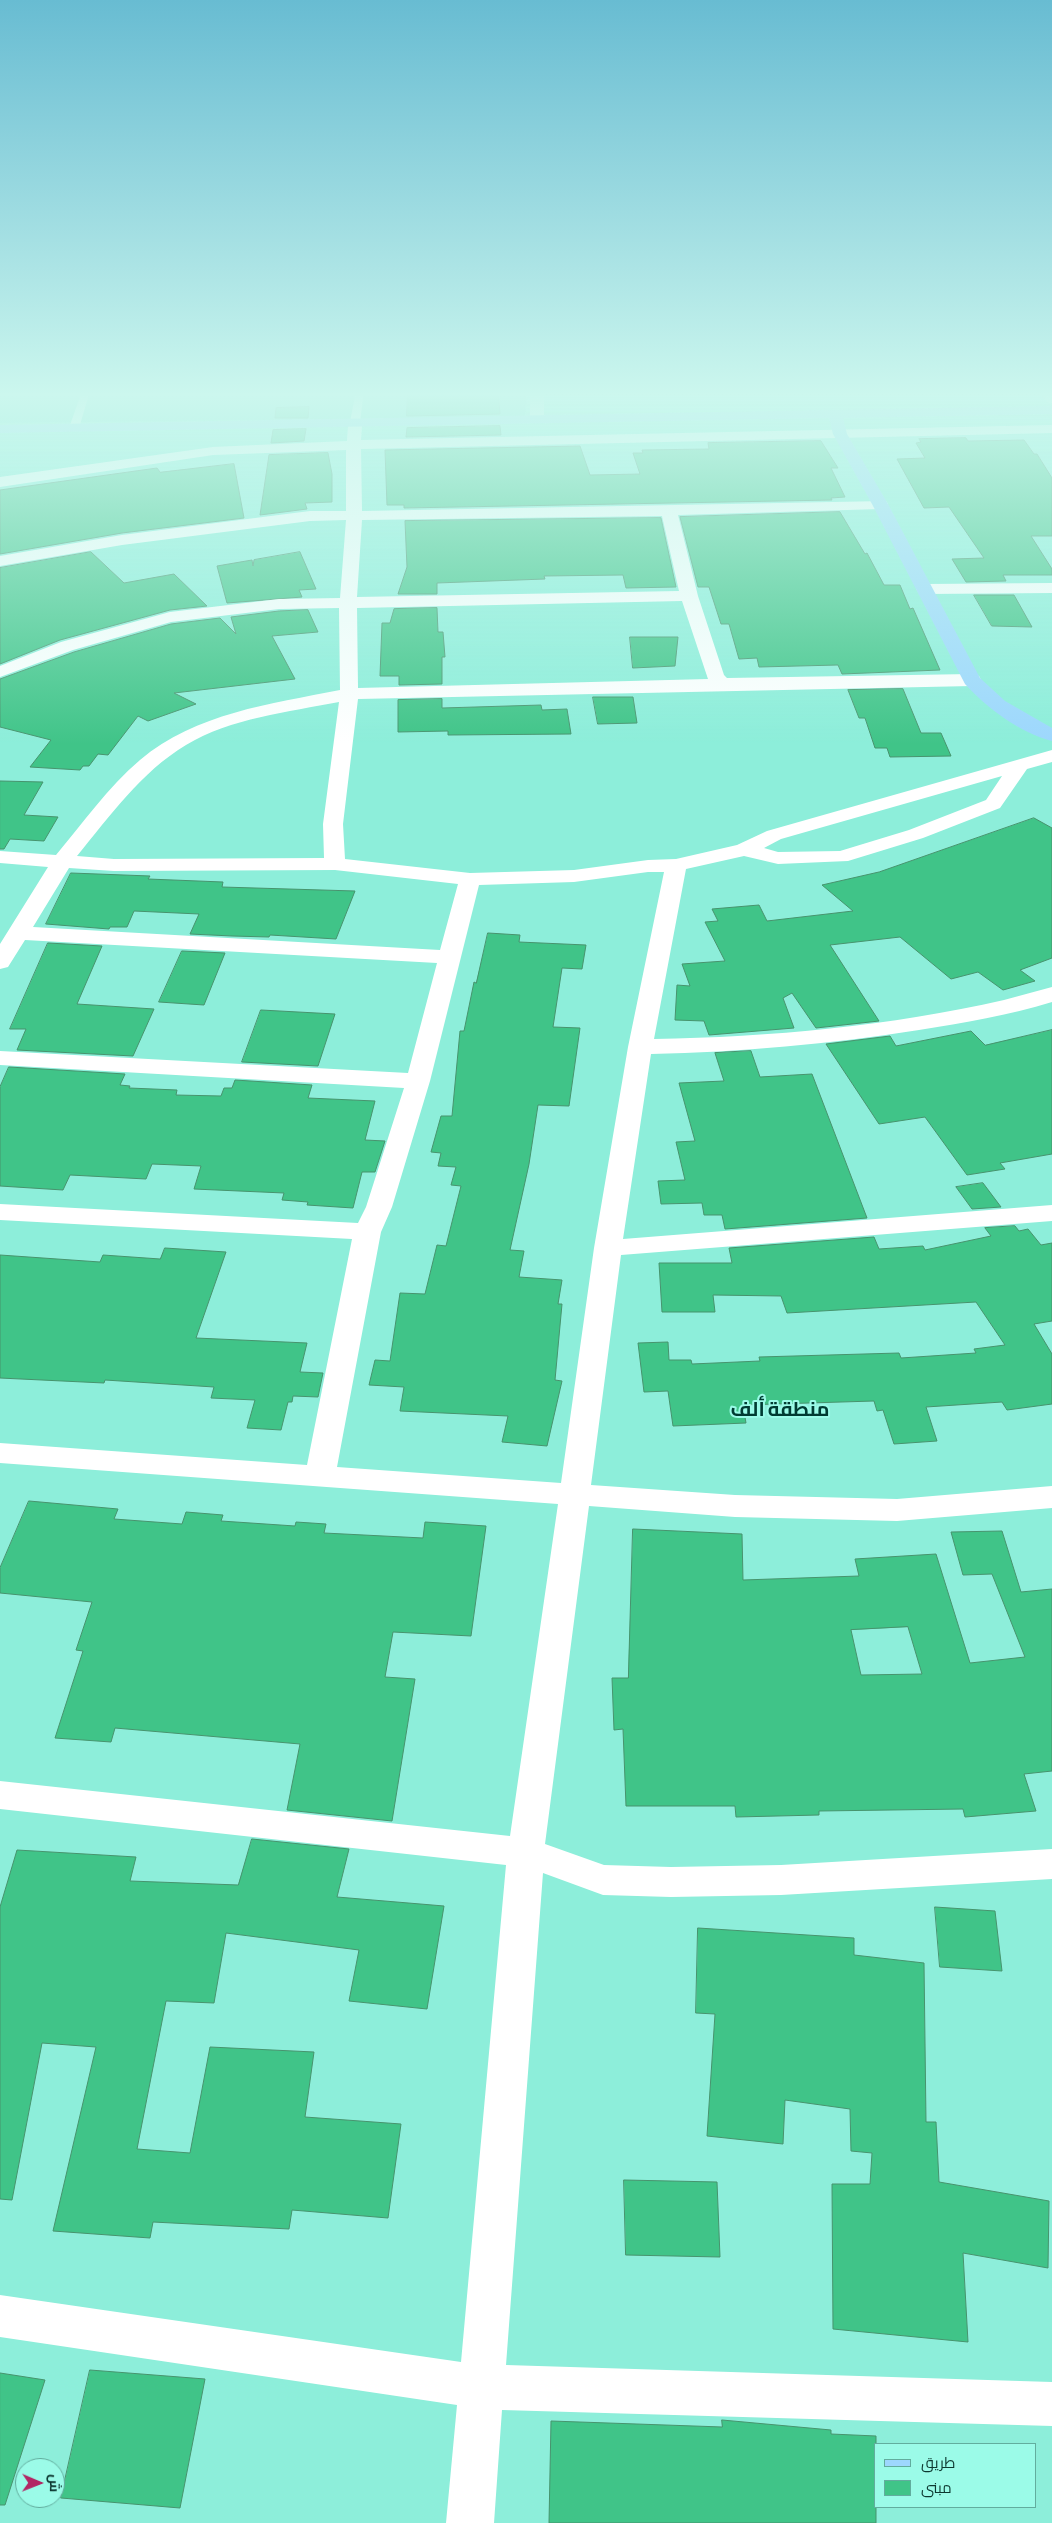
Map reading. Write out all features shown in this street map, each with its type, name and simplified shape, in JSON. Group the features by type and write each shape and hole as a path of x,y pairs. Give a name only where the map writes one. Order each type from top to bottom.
{"main road":[{"path":"883,509 972,680 998,704 1052,735"}],"street":[{"path":"335,864 333,824 349,694 348,602 354,509"},
{"path":"0,561 122,540 310,516 737,509"},
{"path":"669,511 689,596 715,676 722,684"},
{"path":"925,589 1052,588"},
{"path":"0,672 67,646 170,617 279,604 689,596"},
{"path":"0,962 63,860 122,788 147,764 179,741 211,726 250,714 349,694 722,684 972,680"},
{"path":"0,857 114,865 335,864 470,879 574,876 648,866 676,865 744,850 774,835 1052,756"},
{"path":"744,850 778,858 841,857 916,834 993,804 1021,764"},
{"path":"470,2523 483,2387 526,1852 608,1248 640,1047 676,865"},
{"path":"320,1475 367,1232 379,1207 418,1081 470,879"},
{"path":"17,933 449,957"},
{"path":"640,1047 709,1046 787,1041 972,1014 1052,994"},
{"path":"0,1058 418,1081"},
{"path":"0,1212 367,1232"},
{"path":"608,1248 1052,1213"},
{"path":"0,1453 735,1506 897,1510 1052,1497"},
{"path":"0,1796 526,1852 604,1880 671,1882 781,1880 1052,1864"},
{"path":"0,2316 483,2387 1052,2404"}],"building":[{"path":"0,509 242,509 244,518 122,533 0,554"},
{"path":"261,509 307,509 260,515"},
{"path":"950,509 1052,509 1052,536 1031,536 1052,569 1052,575 1003,575 1006,581 966,582 952,559 984,558"},
{"path":"840,512 865,554 867,553 884,585 900,585 910,609 913,608 940,670 842,674 838,665 759,667 757,658 739,659 729,624 721,624 709,587 698,587 680,517"},
{"path":"661,518 676,587 626,588 623,575 544,576 545,579 437,583 437,594 398,594 407,567 405,521"},
{"path":"91,552 124,583 174,574 207,606 170,610 60,640 0,664 0,568"},
{"path":"300,552 316,589 299,590 302,597 227,603 217,566 252,560 253,566 254,560"},
{"path":"974,595 1014,595 1032,627 992,626"},
{"path":"437,608 438,632 443,632 445,657 442,657 442,684 399,685 399,676 380,676 382,623 390,623 394,609"},
{"path":"308,610 318,632 272,636 295,679 174,693 196,704 148,721 138,716 108,755 98,754 89,766 83,766 80,770 30,767 51,740 0,727 0,679 74,652 171,624 220,618 236,634 231,617 279,611"},
{"path":"630,637 678,637 675,666 633,668"},
{"path":"903,689 921,733 941,733 951,756 890,757 887,748 875,748 865,718 859,718 848,690"},
{"path":"593,697 633,697 637,723 598,724"},
{"path":"442,699 442,708 541,705 542,710 567,709 571,734 448,735 448,731 398,732 398,700"},
{"path":"0,781 43,782 24,815 58,817 44,841 10,839 4,849 0,849"},
{"path":"1034,818 1052,828 1052,958 1020,970 1035,981 1003,990 978,972 951,979 900,937 830,945 879,1021 816,1028 792,993 783,998 794,1028 709,1035 704,1021 675,1020 677,985 690,986 682,964 725,961 705,922 718,921 712,909 759,905 767,921 853,911 822,885 879,872"},
{"path":"71,873 150,876 148,879 223,882 222,887 355,891 336,939 270,935 269,937 190,934 199,914 134,911 127,927 110,927 109,929 46,924"},
{"path":"488,933 520,935 519,942 586,945 582,969 562,968 553,1027 580,1028 569,1106 538,1105 529,1164 510,1250 524,1251 519,1277 562,1280 558,1304 562,1304 555,1380 562,1381 547,1446 502,1442 508,1416 400,1411 404,1387 369,1385 375,1360 390,1361 400,1293 425,1294 437,1245 446,1246 461,1186 451,1185 456,1167 438,1166 441,1153 431,1152 441,1116 452,1116 460,1031 464,1031 474,982 476,983"},
{"path":"48,943 102,946 77,1004 154,1009 133,1056 17,1050 26,1029 10,1029"},
{"path":"182,951 225,953 204,1005 159,1002"},
{"path":"261,1010 335,1014 318,1066 242,1062"},
{"path":"1052,1030 1052,1154 1000,1163 1005,1169 967,1175 925,1117 879,1124 826,1044 890,1036 896,1046 971,1031 985,1045"},
{"path":"751,1051 760,1077 812,1074 867,1218 725,1229 722,1215 704,1215 702,1203 661,1204 658,1181 685,1180 676,1142 695,1141 679,1083 724,1081 715,1053"},
{"path":"9,1067 125,1074 120,1085 130,1086 129,1088 177,1090 176,1095 221,1096 224,1088 232,1088 235,1080 312,1085 308,1098 375,1101 365,1140 385,1141 375,1172 362,1172 353,1208 307,1205 308,1202 282,1200 284,1193 194,1189 201,1166 152,1164 146,1179 70,1175 63,1190 0,1186 0,1087"},
{"path":"983,1183 1001,1207 972,1209 956,1187"},
{"path":"1015,1226 1019,1231 1028,1229 1041,1245 1052,1243 1052,1321 1034,1324 1052,1354 1052,1404 1007,1410 1002,1402 926,1407 937,1441 894,1444 883,1410 877,1411 874,1401 743,1405 746,1423 673,1426 668,1391 644,1392 638,1343 668,1342 669,1360 691,1360 692,1364 760,1361 759,1357 899,1353 901,1358 976,1353 974,1349 1005,1345 976,1302 787,1313 781,1296 713,1295 715,1312 662,1312 659,1263 732,1263 729,1248 874,1237 879,1249 923,1246 925,1250 991,1236 985,1228"},
{"path":"165,1248 226,1252 196,1338 307,1343 300,1372 323,1373 318,1397 293,1396 292,1402 288,1402 281,1430 247,1428 255,1400 211,1398 214,1387 105,1380 104,1383 0,1378 0,1255 100,1262 103,1255 160,1259"},
{"path":"29,1501 118,1509 114,1519 182,1524 186,1512 223,1515 221,1521 295,1526 296,1522 326,1524 324,1533 423,1538 425,1522 486,1526 471,1636 393,1632 385,1677 415,1679 392,1821 287,1810 300,1744 115,1728 111,1742 55,1738 83,1651 76,1650 92,1602 0,1593 0,1568"},
{"path":"633,1529 742,1534 743,1580 859,1576 855,1559 936,1554 970,1663 1025,1657 992,1574 963,1575 951,1532 1002,1531 1021,1592 1052,1589 1052,1771 1024,1774 1036,1811 965,1817 963,1809 819,1811 819,1815 736,1817 735,1806 626,1806 623,1729 614,1730 612,1678 628,1678","holes":["908,1627 922,1674 861,1675 851,1630"]},
{"path":"252,1839 349,1849 337,1897 444,1906 427,2009 349,2001 359,1950 226,1933 214,2003 166,2001 137,2149 190,2153 210,2047 314,2052 305,2117 401,2124 388,2218 292,2210 289,2229 153,2222 150,2238 53,2231 96,2047 42,2043 12,2200 0,2199 0,1907 17,1850 136,1857 130,1881 238,1885"},
{"path":"935,1907 995,1911 1002,1971 940,1967"},
{"path":"698,1928 854,1938 854,1955 924,1963 926,2122 936,2122 939,2182 1049,2201 1048,2268 963,2253 968,2342 833,2329 832,2184 870,2184 872,2153 851,2151 850,2109 785,2100 783,2144 707,2136 715,2014 696,2013"},
{"path":"624,2180 717,2182 720,2257 626,2255"},
{"path":"90,2370 205,2379 180,2508 65,2498 65,2480"},
{"path":"0,2373 45,2380 20,2458 15,2458 15,2474 5,2505 0,2505"},
{"path":"722,2420 831,2430 831,2434 876,2436 876,2443 874,2443 874,2508 876,2508 876,2523 549,2523 551,2421 722,2427"}],"district":[{"name":"منطقة ألف","path":"780,1410"}]}
